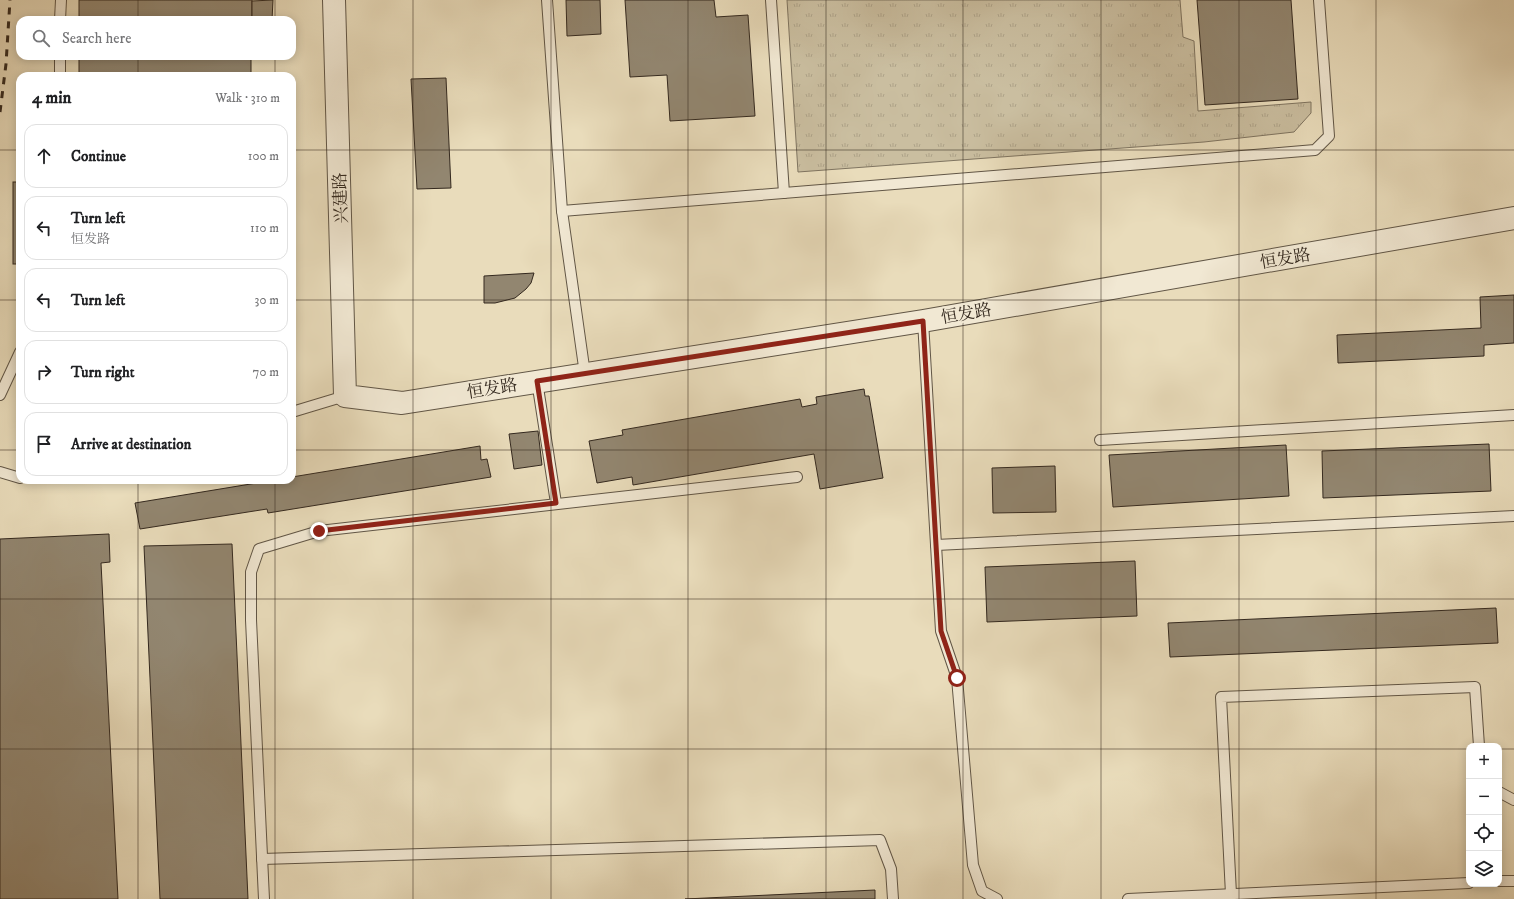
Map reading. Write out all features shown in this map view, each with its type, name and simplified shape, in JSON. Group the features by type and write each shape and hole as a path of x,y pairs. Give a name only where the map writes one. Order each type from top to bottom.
{"street":[{"name":"兴建路","path":"334,0 345,396"},
{"name":"恒发路","path":"345,396 402,403 923,321 1514,218"}],"lane":[{"path":"60,0 60,16"},
{"path":"547,0 562,211 585,374"},
{"path":"771,0 784,193"},
{"path":"562,211 1315,150 1329,136 1319,0"},
{"path":"60,60 60,72"},
{"path":"923,321 941,631 957,678 973,864 982,891 997,899"},
{"path":"0,395 16,361"},
{"path":"537,381 556,503"},
{"path":"296,411 345,396"},
{"path":"1100,440 1514,415"},
{"path":"0,472 16,477"},
{"path":"264,899 251,620 251,572 259,549 319,531 556,503 797,477"},
{"path":"936,545 1514,516"},
{"path":"1231,894 1221,697 1476,687 1480,743"},
{"path":"1502,794 1514,800"},
{"path":"262,858 880,840 891,869 893,899"},
{"path":"1502,881 1514,881"},
{"path":"1128,899 1466,883"}],"green space":[{"path":"787,0 1180,0 1183,37 1194,41 1198,111 1311,102 1311,113 1294,132 1204,142 798,172"}],"building":[{"path":"79,0 252,0 252,16 79,16"},
{"path":"273,0 272,16 252,16 252,1"},
{"path":"566,0 600,0 601,34 567,36"},
{"path":"625,0 714,0 716,17 748,15 755,116 670,121 667,75 630,77"},
{"path":"1197,0 1291,0 1298,99 1205,105"},
{"path":"79,60 251,60 251,72 79,72"},
{"path":"446,78 451,188 417,189 411,79"},
{"path":"13,182 16,182 16,264 13,264"},
{"path":"534,273 531,283 515,298 495,303 484,303 484,276"},
{"path":"1514,295 1514,343 1484,345 1484,356 1338,363 1337,335 1481,328 1480,297"},
{"path":"864,389 865,396 869,396 883,478 820,489 814,454 633,485 632,477 597,483 589,441 623,435 622,430 800,399 802,407 817,404 816,397"},
{"path":"538,431 542,465 514,469 509,434"},
{"path":"1489,444 1491,491 1323,498 1322,451"},
{"path":"1286,445 1289,496 1113,507 1109,455"},
{"path":"480,446 481,460 487,459 491,477 268,513 267,509 140,529 135,503 251,484 296,484 296,476"},
{"path":"1055,466 1056,512 993,513 992,468"},
{"path":"109,534 110,562 101,563 118,899 0,899 0,539"},
{"path":"232,544 248,899 160,899 144,546"},
{"path":"1135,561 1137,616 987,622 985,567"},
{"path":"1496,608 1498,643 1170,657 1168,623"},
{"path":"875,890 875,899 685,899"}],"railway":[{"path":"0,112 6,64 10,0"}],"route":[{"path":"319,531 556,503 537,381 923,321 941,631 957,678"}]}
